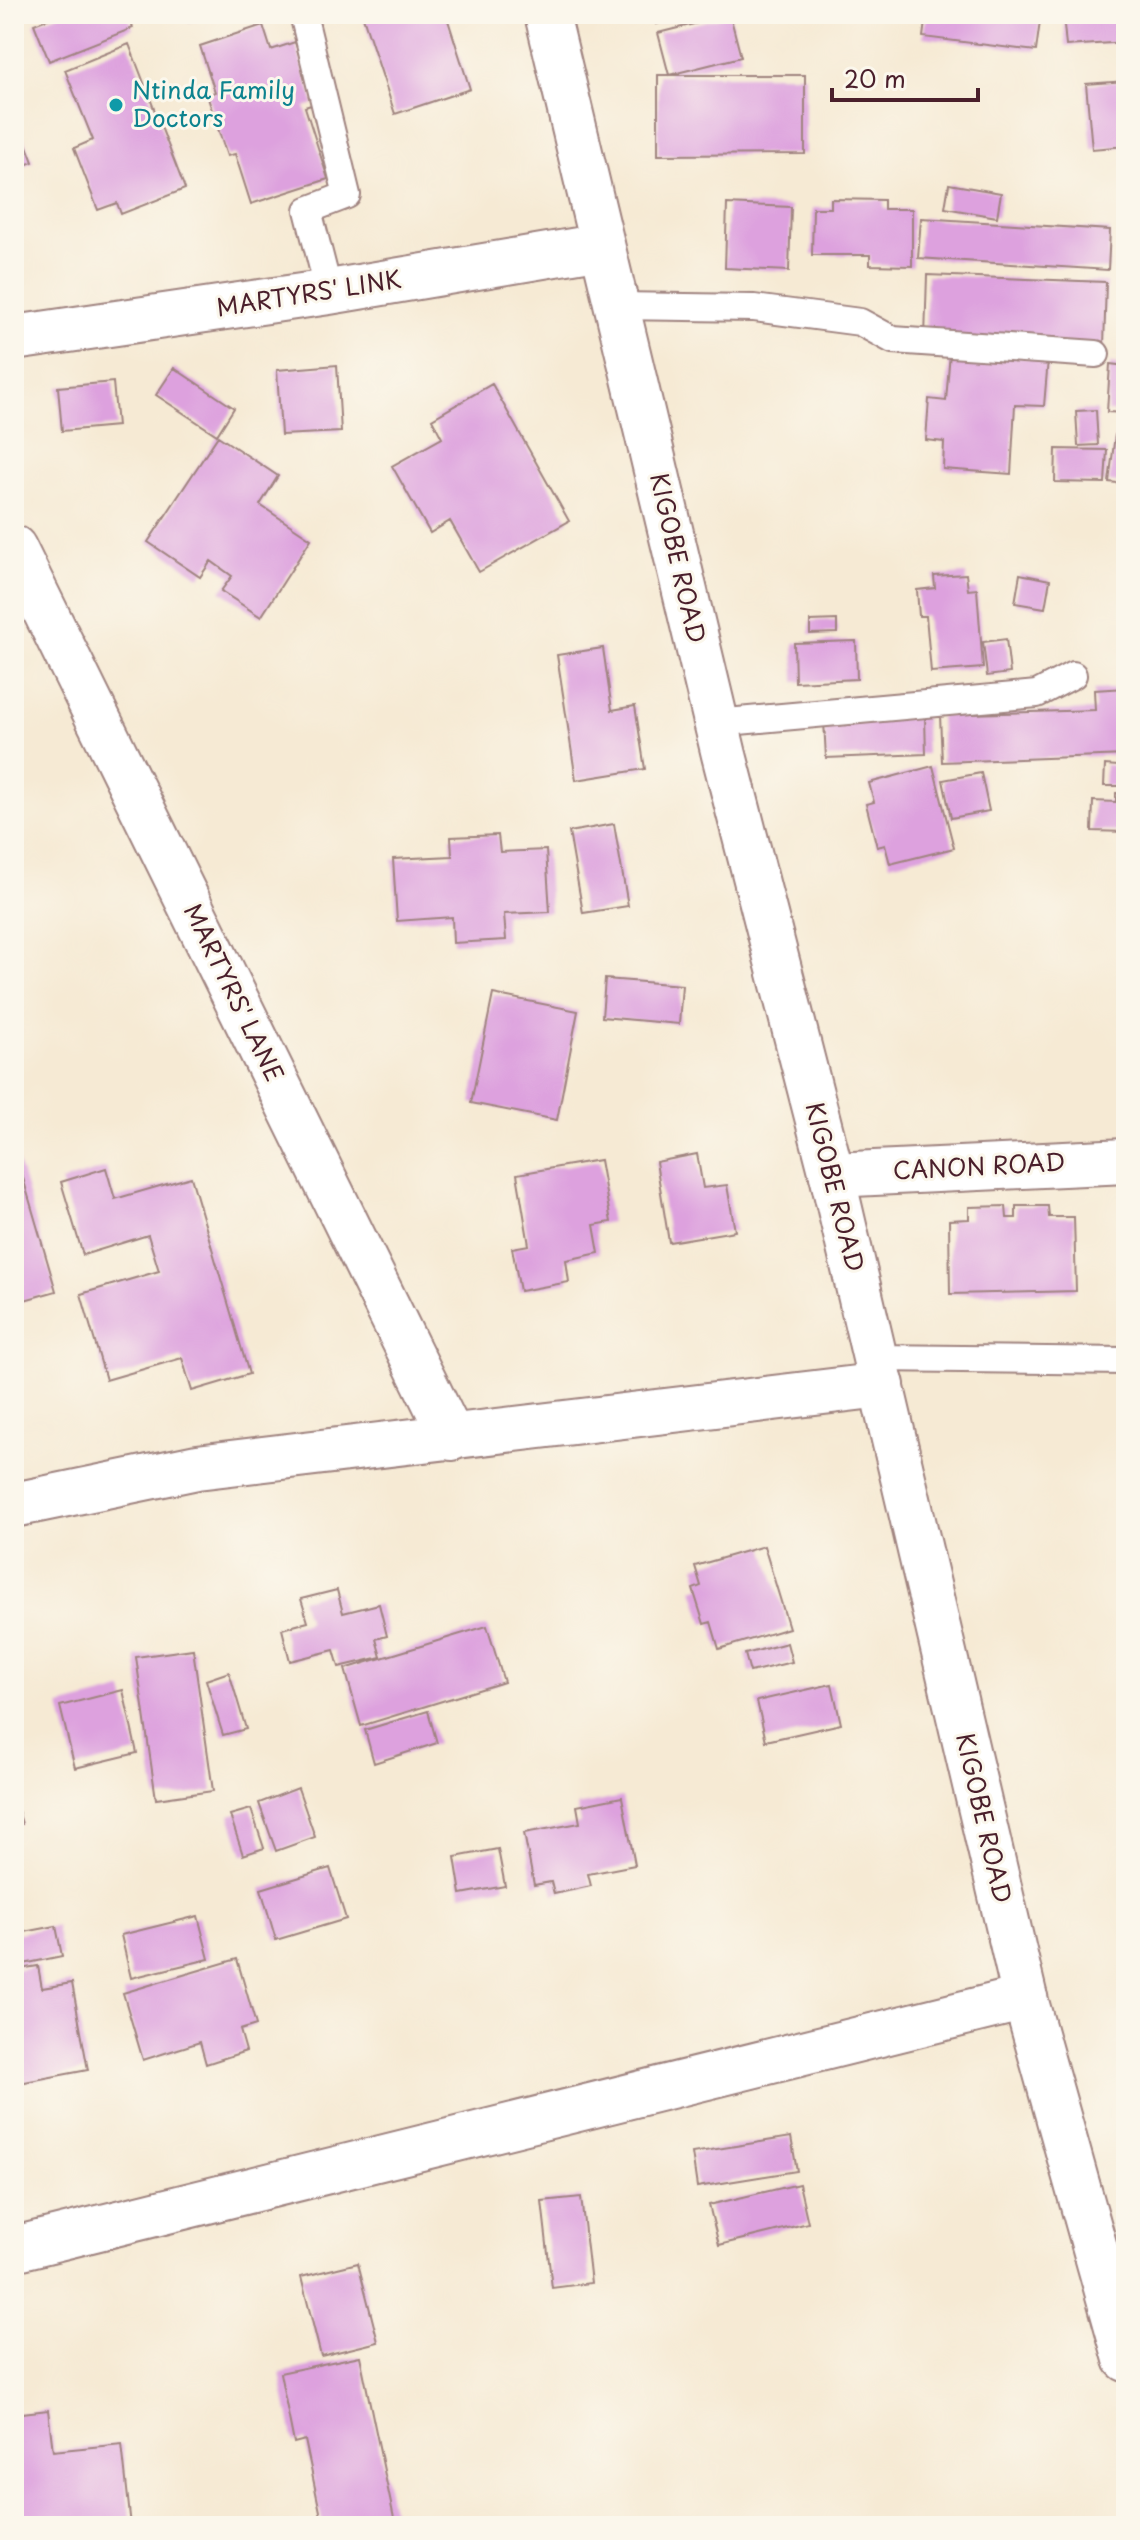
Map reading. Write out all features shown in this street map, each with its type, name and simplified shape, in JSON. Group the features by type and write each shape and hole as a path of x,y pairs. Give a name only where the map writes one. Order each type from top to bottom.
{"street":[{"name":"KIGOBE ROAD","path":"547,14 716,723 832,1175 1025,1998 1126,2359"},
{"name":"MARTYRS' LINK","path":"14,338 329,292 602,246"},
{"name":"MARTYRS' LANE","path":"14,548 452,1438"},
{"name":"CANON ROAD","path":"832,1175 1126,1161"},
{"path":"14,1505 197,1467 452,1438 879,1371"},
{"path":"14,2249 1025,1998"}],"lane":[{"path":"303,14 347,195 308,210 329,292"},
{"path":"617,306 754,308 860,322 893,340 1096,354"},
{"path":"716,723 1037,694 1073,675"},
{"path":"879,1371 1126,1361"}],"building":[{"path":"60,14 128,14 133,28 49,61 34,24"},
{"path":"186,14 214,14 214,15 189,22"},
{"path":"362,14 446,14 470,89 395,114"},
{"path":"654,14 686,14 687,17 656,24"},
{"path":"926,14 1041,14 1036,51 923,37"},
{"path":"1063,14 1126,14 1126,42 1066,46"},
{"path":"730,15 741,57 669,75 658,33"},
{"path":"263,25 271,50 295,42 314,104 305,107 328,179 251,204 235,154 227,156 207,95 215,92 200,46"},
{"name":"Ntinda Family Doctors","path":"129,44 185,189 121,214 117,203 98,210 74,148 93,140 65,70"},
{"path":"658,75 805,75 805,154 658,155"},
{"path":"1126,81 1126,146 1092,149 1086,84"},
{"path":"14,112 33,162 14,169"},
{"path":"949,184 1001,193 997,217 945,208"},
{"path":"831,199 884,200 884,209 912,209 912,266 870,265 870,255 812,255 813,208 831,208"},
{"path":"727,204 791,207 789,271 725,268"},
{"path":"921,218 1110,230 1108,270 918,258"},
{"path":"927,275 1106,282 1104,346 925,338"},
{"path":"950,352 1048,359 1044,406 1015,405 1011,474 943,469 944,442 926,440 929,399 946,401"},
{"path":"1110,364 1126,366 1126,413 1107,412"},
{"path":"337,365 341,432 281,435 277,370"},
{"path":"174,368 234,408 217,435 156,395"},
{"path":"113,382 117,426 62,431 58,387"},
{"path":"492,384 569,521 479,572 450,521 430,533 392,466 442,438 432,419"},
{"path":"1096,410 1098,445 1078,446 1076,411"},
{"path":"1115,435 1126,436 1126,484 1109,482"},
{"path":"218,436 278,476 260,505 311,539 261,617 221,591 232,576 211,561 200,577 148,542"},
{"path":"1056,449 1107,450 1105,483 1055,482"},
{"path":"966,574 968,590 977,589 983,668 931,672 926,616 919,616 917,590 935,588 934,576"},
{"path":"1020,574 1050,580 1045,608 1015,603"},
{"path":"837,620 837,633 810,634 810,621"},
{"path":"1006,639 1010,673 987,676 983,642"},
{"path":"856,641 857,679 795,682 794,643"},
{"path":"603,648 612,710 635,706 645,769 576,780 557,655"},
{"path":"1126,688 1126,755 942,762 940,715 1095,710 1094,690"},
{"path":"925,717 926,754 826,758 824,721"},
{"path":"1119,757 1126,757 1126,786 1104,786 1105,765 1118,766"},
{"path":"933,766 954,848 890,864 885,845 877,847 866,804 874,802 869,783"},
{"path":"981,773 989,811 951,818 943,780"},
{"path":"1116,793 1126,793 1126,832 1092,831 1093,801 1116,802"},
{"path":"614,824 628,906 583,913 569,832"},
{"path":"498,835 500,852 546,850 550,912 504,914 506,940 453,943 452,917 397,921 393,859 452,856 451,837"},
{"path":"605,979 682,985 679,1024 602,1017"},
{"path":"493,994 578,1011 557,1120 471,1103"},
{"path":"14,1147 56,1291 14,1303"},
{"path":"697,1154 703,1188 727,1185 735,1231 669,1242 656,1162"},
{"path":"600,1160 611,1222 594,1225 599,1253 566,1260 569,1282 520,1291 512,1248 529,1245 517,1174"},
{"path":"106,1168 115,1199 191,1177 249,1374 192,1391 182,1358 106,1380 81,1294 159,1271 148,1235 83,1255 61,1182"},
{"path":"1006,1206 1007,1218 1016,1218 1016,1206 1048,1206 1049,1217 1074,1217 1076,1291 950,1294 949,1220 969,1219 969,1207"},
{"path":"764,1546 789,1628 719,1649 711,1622 704,1624 693,1589 701,1586 695,1566"},
{"path":"337,1590 343,1613 379,1604 387,1636 376,1639 381,1657 339,1667 334,1650 290,1661 282,1629 308,1622 301,1599"},
{"path":"487,1626 504,1682 361,1726 345,1669"},
{"path":"787,1643 792,1662 750,1672 745,1654"},
{"path":"193,1649 213,1791 156,1799 136,1657"},
{"path":"229,1672 246,1729 223,1735 206,1680"},
{"path":"832,1684 841,1724 766,1741 757,1701"},
{"path":"123,1690 137,1753 75,1768 60,1706"},
{"path":"428,1711 437,1743 374,1763 365,1730"},
{"path":"298,1788 315,1837 276,1851 259,1803"},
{"path":"622,1797 635,1865 588,1874 591,1886 554,1894 551,1882 534,1885 524,1833 580,1823 577,1806"},
{"path":"14,1801 22,1824 14,1826"},
{"path":"251,1809 264,1848 243,1855 230,1815"},
{"path":"498,1849 505,1886 461,1894 455,1857"},
{"path":"330,1868 346,1919 276,1940 261,1889"},
{"path":"198,1916 209,1959 131,1978 121,1935"},
{"path":"56,1926 62,1956 14,1966 14,1934"},
{"path":"237,1959 256,2025 240,2030 246,2051 206,2064 200,2042 143,2060 123,1993"},
{"path":"38,1966 42,1988 72,1983 88,2070 14,2084 14,1970"},
{"path":"791,2137 797,2171 697,2187 692,2153"},
{"path":"799,2184 808,2223 719,2245 709,2205"},
{"path":"581,2197 591,2283 552,2288 542,2201"},
{"path":"358,2263 378,2342 321,2356 301,2277"},
{"path":"360,2356 395,2523 381,2526 323,2526 305,2440 294,2443 280,2373"},
{"path":"48,2410 53,2451 122,2444 131,2526 14,2526 14,2414"}],"place":[{"name":"Ntinda Family Doctors","path":"116,105"}]}
